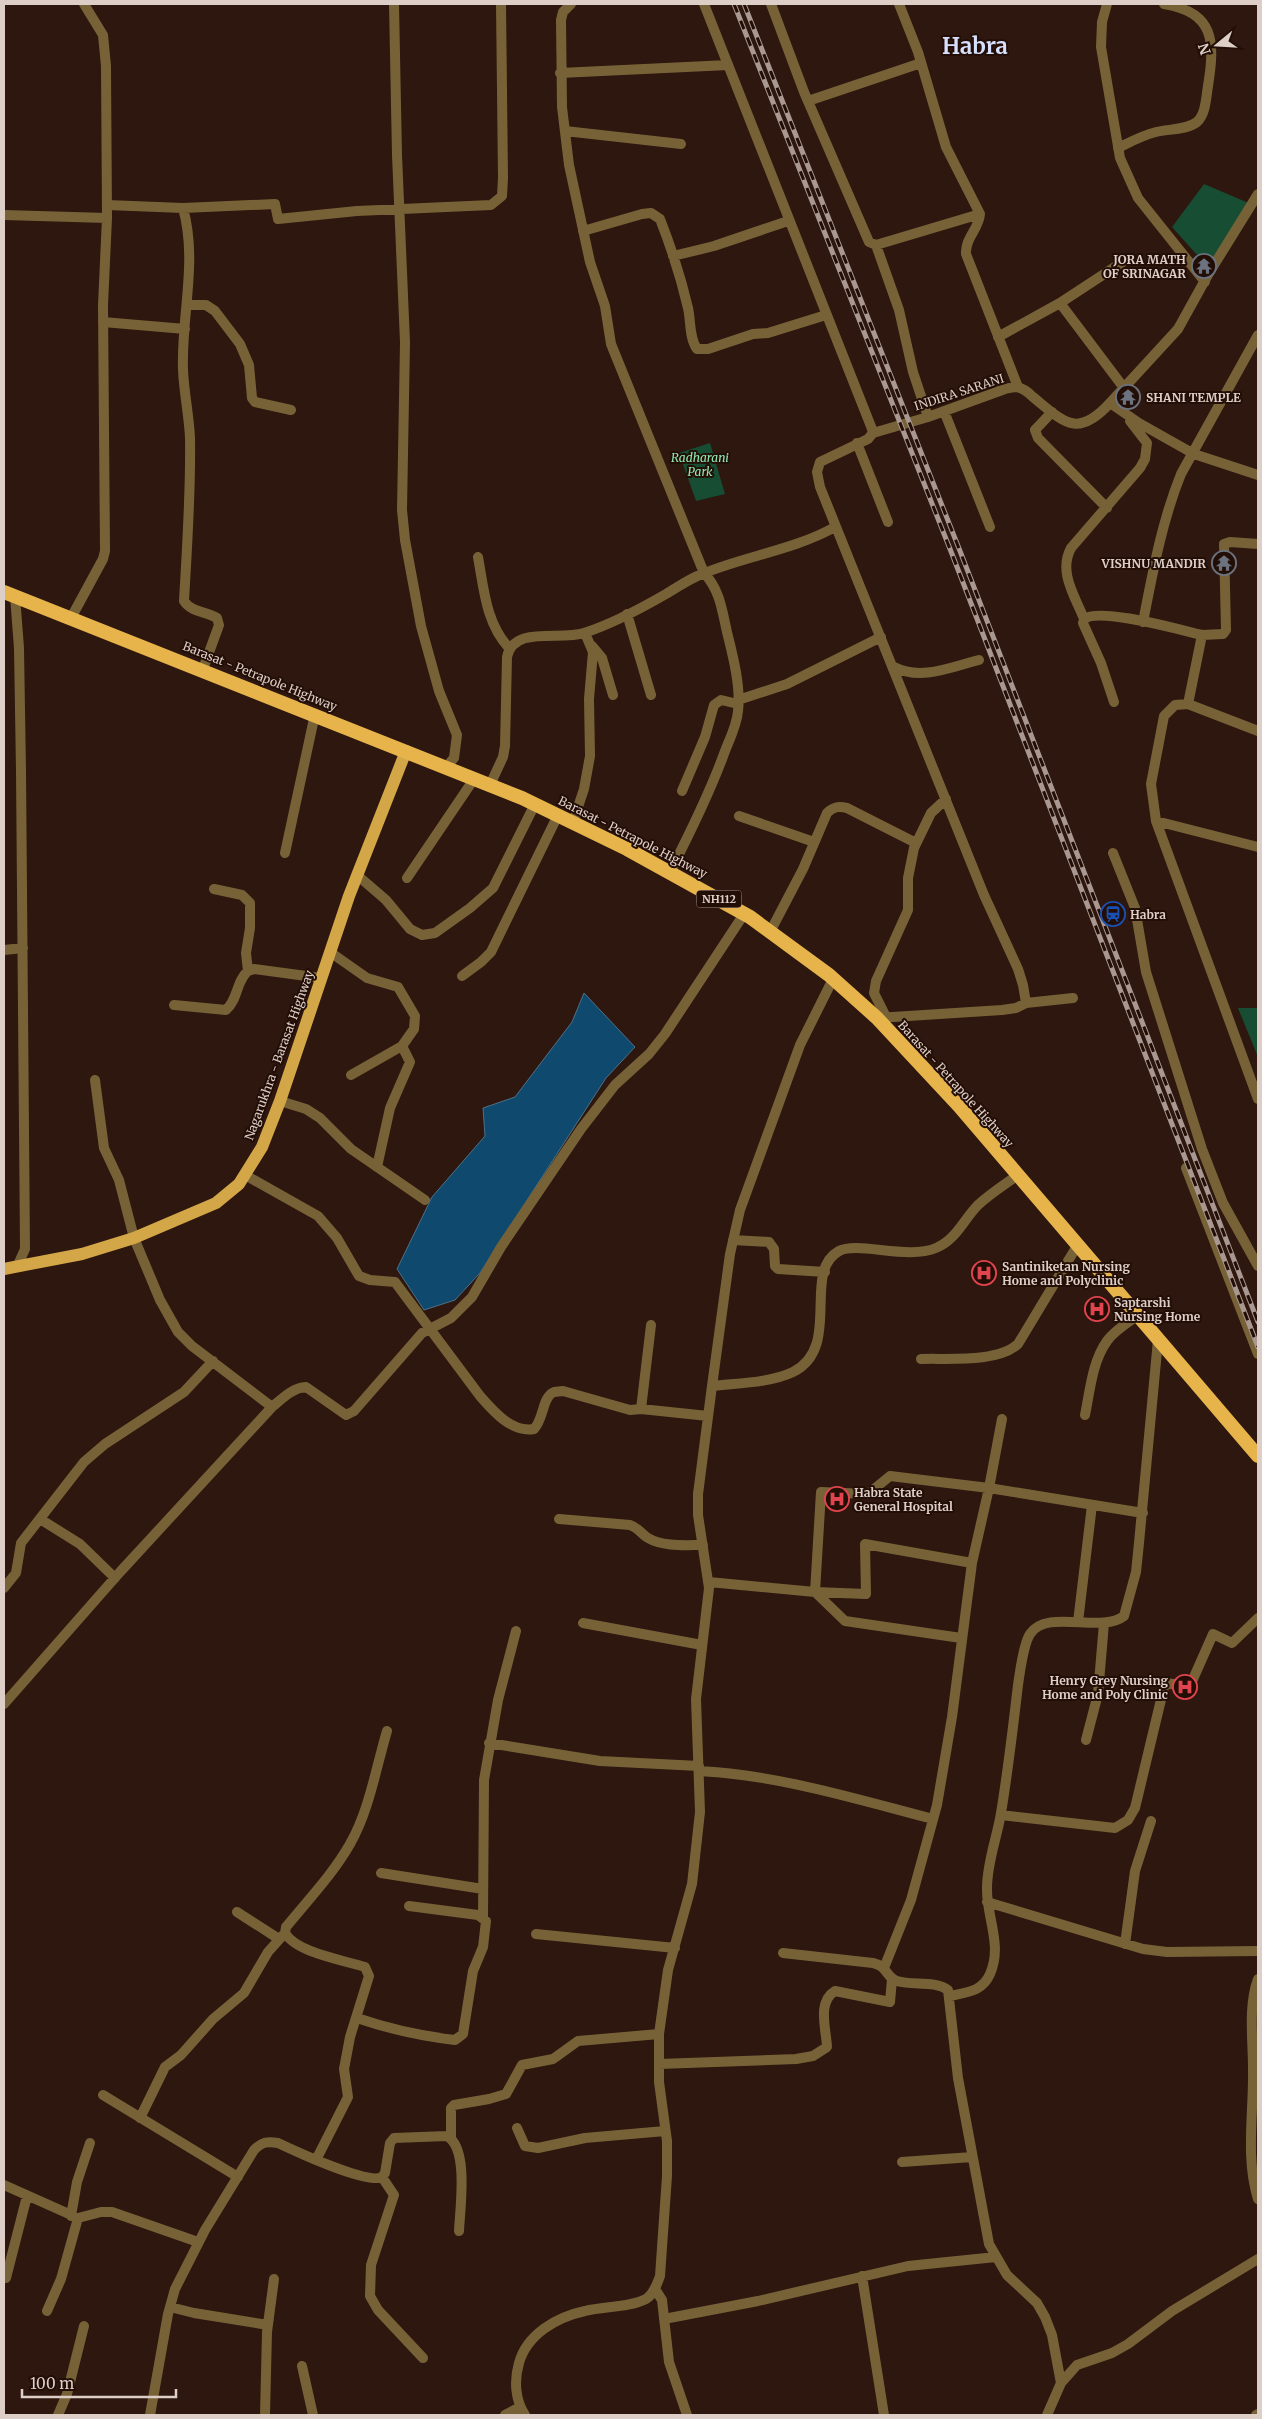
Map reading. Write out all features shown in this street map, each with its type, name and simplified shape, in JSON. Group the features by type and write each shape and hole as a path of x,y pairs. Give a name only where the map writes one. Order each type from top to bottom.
{"highway":[{"name":"Barasat - Petrapole Highway","path":"9,594 203,669 535,804 670,872 744,914 833,979 881,1018 959,1106 1258,1456"}],"main road":[{"name":"Nagarukhra - Barasat Highway","path":"4,1269 82,1254 134,1238 216,1203 231,1192 246,1175 262,1147 280,1101 357,875 406,751"}],"street":[{"path":"71,618 103,559 105,551 104,322 107,205 105,45 103,35 84,4"},
{"path":"394,4 399,211 405,342 401,481 405,540 421,626 439,690 457,735 454,758 446,767"},
{"path":"107,205 183,208 275,204 278,219 357,211 399,211 491,205 502,196 500,4"},
{"path":"571,4 563,12 561,20 560,73 572,184 583,231 604,306 611,344 704,573 714,583 718,593 729,639 738,702 734,727 721,763 700,813 670,872"},
{"path":"704,4 873,433"},
{"path":"771,4 808,101 870,242 876,245 980,214"},
{"path":"899,4 921,63 946,147 980,214 980,220 967,241 966,254 1018,387"},
{"path":"1107,4 1102,22 1101,47 1118,148 1138,198 1204,282"},
{"path":"1118,148 1156,132 1190,126 1200,118 1204,110 1213,58 1205,23 1194,13 1180,6 1164,4"},
{"path":"808,101 921,63"},
{"path":"560,73 728,65"},
{"path":"565,131 681,144"},
{"name":"INDIRA SARANI","path":"835,527 820,487 818,466 826,458 868,439 873,433 944,411 1005,389 1018,387 1064,421 1073,424 1081,423 1099,416 1178,329 1204,282 1258,195"},
{"path":"183,208 188,226 190,283 183,370 188,405 190,489 184,601 194,611 217,618 220,625 203,669"},
{"path":"583,231 651,213 660,219 689,309 693,339 698,349 708,349 752,334 768,333 826,315"},
{"path":"4,215 107,218"},
{"path":"673,256 714,246 788,221"},
{"path":"876,245 899,310 913,372 928,416"},
{"path":"998,338 1060,303 1124,260"},
{"path":"1060,303 1124,388"},
{"path":"187,305 206,305 215,310 240,344 249,365 252,398 255,402 291,410"},
{"path":"104,322 185,329"},
{"path":"1143,622 1158,546 1172,497 1181,474 1194,454 1258,335"},
{"path":"1110,403 1139,423 1194,454 1258,475"},
{"path":"1114,702 1102,663 1083,623 1084,619 1066,571 1066,558 1071,548 1140,468 1145,458 1147,443 1119,410"},
{"path":"944,411 990,527"},
{"path":"1052,412 1037,426 1038,438 1107,508"},
{"path":"857,443 888,522"},
{"path":"509,648 520,639 573,636 585,633 627,614 704,573 732,562 810,539 835,527 894,667 984,895 1018,969 1024,984 1026,1003"},
{"path":"1084,619 1097,614 1202,635 1218,636 1223,634 1226,630 1224,544 1230,542 1258,544"},
{"path":"478,557 492,623 500,638 509,648 505,746 503,757 490,785"},
{"path":"9,594 19,667 25,1249 32,1264"},
{"path":"627,614 651,695"},
{"path":"585,633 592,646 602,658 613,694"},
{"path":"1188,704 1202,635"},
{"path":"682,791 705,737 714,706 720,700 738,702 787,684 881,637"},
{"path":"574,822 584,789 590,756 592,646"},
{"path":"894,667 904,672 918,675 979,660"},
{"path":"1258,731 1188,704 1175,705 1164,716 1151,790 1156,821 1258,1099"},
{"path":"285,853 315,714"},
{"path":"407,878 474,779"},
{"path":"946,799 931,813 916,843 910,869 908,910 874,989 881,1018 1002,1010 1016,1008 1026,1003 1073,998"},
{"path":"357,875 386,900 410,929 422,935 435,933 470,908 493,888 535,804"},
{"path":"770,932 784,909 827,813 835,807 840,806 916,843"},
{"path":"462,976 491,952 558,815"},
{"path":"739,816 814,842"},
{"path":"1156,821 1258,847"},
{"path":"1113,853 1135,908 1146,972 1202,1149 1223,1203 1258,1266"},
{"path":"174,1004 226,1010 232,1005 241,980 248,970 246,952 250,928 250,903 242,896 214,889"},
{"path":"4,1704 115,1578 272,1407 287,1394 298,1388 306,1387 346,1416 354,1411 422,1333 451,1318 472,1297 501,1247 560,1159 615,1085 649,1054 665,1034 744,914"},
{"path":"4,950 23,948"},
{"path":"330,952 367,978 398,987 416,1016 414,1029 402,1046 351,1075"},
{"path":"248,970 254,969 321,978"},
{"path":"505,2415 522,2411 516,2389 517,2371 521,2355 530,2341 560,2319 585,2311 621,2305 646,2298 655,2289 660,2276 667,2176 665,2131 658,2064 659,2034 662,2001 690,1893 700,1812 696,1699 709,1582 698,1494 712,1386 733,1240 749,1182 778,1109 794,1061 833,979"},
{"path":"377,1166 390,1108 410,1062 402,1046"},
{"path":"95,1080 104,1148 120,1180 134,1238 160,1300 178,1332 192,1346 272,1407"},
{"path":"280,1101 313,1113 351,1149 424,1200"},
{"path":"1186,1168 1258,1354"},
{"path":"246,1175 318,1216 337,1238 359,1276 370,1280 395,1282 494,1412 518,1428 534,1429 539,1424 547,1399 554,1392 563,1391 630,1410 641,1409 708,1416"},
{"path":"712,1386 776,1377 793,1372 802,1366 815,1349 819,1337 821,1283 831,1258 840,1250 908,1253 937,1248 950,1240 981,1203 1018,1176"},
{"path":"733,1240 769,1242 774,1249 775,1266 778,1269 825,1272"},
{"path":"921,1359 996,1356 1012,1350 1018,1344 1077,1246"},
{"path":"17,1266 25,1249"},
{"path":"1084,1416 1094,1371 1107,1340 1137,1316"},
{"path":"641,1409 651,1325"},
{"path":"950,1996 978,1990 990,1974 994,1962 993,1920 988,1902 988,1871 1000,1815 1021,1666 1030,1633 1040,1626 1053,1622 1104,1623 1118,1620 1124,1616 1136,1572 1158,1340"},
{"path":"4,1588 16,1573 21,1543 84,1462 105,1444 184,1392 213,1361"},
{"path":"884,1968 911,1900 944,1770 972,1564 1002,1419"},
{"path":"962,1638 845,1621 815,1592 821,1492 868,1494 890,1476 989,1488 1142,1513"},
{"path":"1078,1622 1092,1505"},
{"path":"40,1519 80,1544 115,1578"},
{"path":"559,1519 630,1525 638,1528 649,1539 675,1544 703,1545"},
{"path":"709,1582 815,1592 866,1594 865,1544 972,1564"},
{"path":"1000,1815 1115,1828 1123,1825 1134,1808 1165,1683 1190,1686 1213,1634 1232,1642 1258,1618"},
{"path":"583,1623 702,1644"},
{"path":"1086,1740 1098,1694 1104,1623"},
{"path":"357,2018 391,2029 427,2037 459,2039 466,2023 474,1971 483,1947 486,1921 483,1918 484,1780 498,1700 516,1631"},
{"path":"140,2118 165,2067 181,2055 213,2019 244,1993 264,1957 282,1936 286,1926 335,1867 350,1845 362,1818 387,1731"},
{"path":"489,1743 583,1759 737,1773 779,1780 933,1819"},
{"path":"1125,1944 1135,1871 1151,1821"},
{"path":"381,1873 484,1888"},
{"path":"988,1902 1125,1944 1167,1952 1258,1952"},
{"path":"409,1906 483,1918"},
{"path":"237,1912 288,1939 299,1947 366,1967 369,1976 344,2069 348,2097 316,2160"},
{"path":"536,1934 675,1948"},
{"path":"658,2064 796,2059 813,2056 827,2047 824,2003 827,1995 835,1991 890,2002 892,1979 884,1968 873,1963 783,1953"},
{"path":"892,1979 944,1987 950,1996 958,2078 989,2244 1007,2275 1037,2303 1045,2317 1052,2335 1061,2383"},
{"path":"1258,1980 1251,2028 1253,2067 1251,2131 1253,2181 1258,2199"},
{"path":"459,2231 460,2157 451,2138 451,2108 454,2105 506,2094 522,2065 553,2059 578,2041 659,2034"},
{"path":"103,2095 238,2177"},
{"path":"517,2128 525,2146 538,2148 585,2138 665,2131"},
{"path":"422,2358 378,2310 370,2296 371,2265 394,2195 382,2177 390,2143 394,2138 446,2136 451,2138"},
{"path":"150,2415 170,2307 181,2274 198,2242 254,2150 268,2141 316,2160 373,2179 382,2177"},
{"path":"47,2312 61,2279 75,2217 77,2182 90,2144"},
{"path":"902,2162 972,2157"},
{"path":"4,2185 75,2217 112,2212 198,2242"},
{"path":"6,2278 27,2196"},
{"path":"664,2319 758,2301 908,2266 996,2257"},
{"path":"1047,2415 1061,2383 1077,2365 1112,2353 1128,2344 1172,2312 1258,2259"},
{"path":"862,2276 884,2415"},
{"path":"265,2415 268,2325 274,2279"},
{"path":"655,2289 662,2300 669,2362 687,2415"},
{"path":"170,2307 194,2313 268,2325"},
{"path":"58,2415 67,2394 84,2326"},
{"path":"302,2366 313,2415"}],"green space":[{"path":"1204,184 1251,204 1207,266 1172,227"},
{"name":"Radharani Park","path":"710,443 725,494 696,501 679,453"},
{"path":"1238,1008 1258,1008 1258,1057"}],"water":[{"path":"584,993 635,1047 606,1078 480,1273 455,1300 424,1310 397,1269 432,1197 485,1136 483,1108 515,1097 572,1022"}],"railway":[{"path":"734,4 952,554 1258,1347"},
{"path":"744,4 960,551 1258,1322"}],"place":[{"name":"JORA MATH OF SRINAGAR","path":"1204,266"},
{"name":"SHANI TEMPLE","path":"1128,397"},
{"name":"VISHNU MANDIR","path":"1224,563"},
{"name":"Habra","path":"1113,914"},
{"name":"Santiniketan Nursing Home and Polyclinic","path":"984,1273"},
{"name":"Saptarshi Nursing Home","path":"1097,1309"},
{"name":"Habra State General Hospital","path":"837,1499"},
{"name":"Henry Grey Nursing Home and Poly Clinic","path":"1185,1687"}],"district":[{"name":"Habra","path":"975,46"}]}
